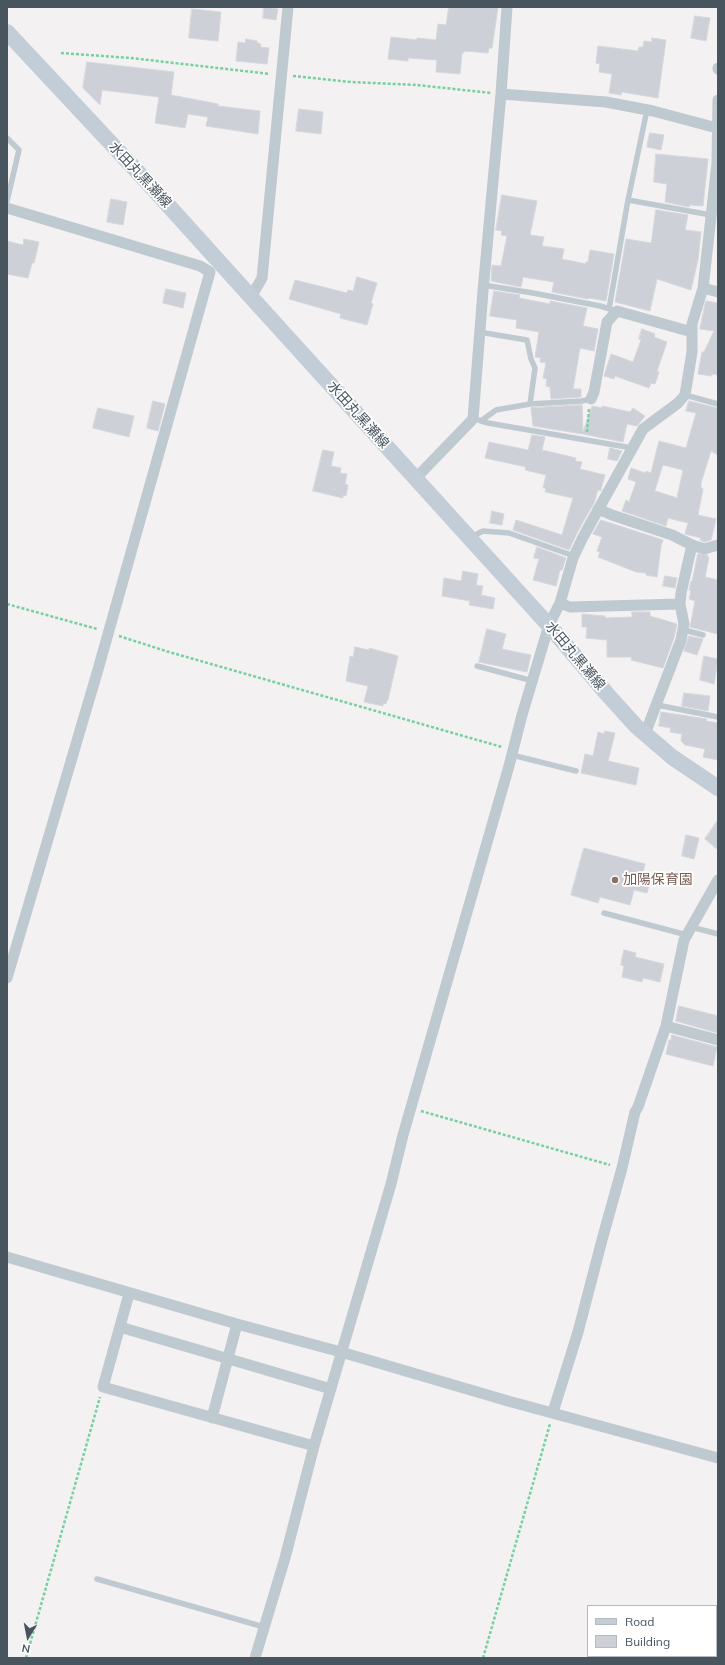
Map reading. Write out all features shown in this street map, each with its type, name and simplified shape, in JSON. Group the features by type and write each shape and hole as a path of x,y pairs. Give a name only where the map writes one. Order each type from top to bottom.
{"main road":[{"name":"水田丸黒瀬線","path":"7,32 215,268 251,297 549,625 607,694 645,734 672,757 718,788"}],"street":[{"path":"251,297 262,278 288,7"},
{"path":"415,479 477,420 479,332 501,94 507,7"},
{"path":"501,94 606,102 647,110 717,128"},
{"path":"255,1658 285,1558 314,1446 349,1328 355,1302 391,1184 411,1108 549,625 560,603 574,556 583,537 643,429 678,403 685,395 692,352 692,324 702,288 711,237 711,215 717,163 718,100"},
{"path":"7,208 200,266 215,268 7,978"},
{"path":"702,288 718,292"},
{"path":"591,399 594,392 607,322 613,310 692,332"},
{"path":"598,508 612,515 672,535 704,549 718,545"},
{"path":"645,734 684,630 680,604 692,545"},
{"path":"560,603 570,607 680,604"},
{"path":"553,1412 578,1332 622,1168 635,1112 666,1026 678,960 689,931 718,880"},
{"path":"666,1026 718,1040"},
{"path":"7,1257 87,1280 129,1294 718,1458"},
{"path":"129,1294 103,1387 314,1446"},
{"path":"212,1418 237,1324"},
{"path":"120,1327 331,1389"}],"lane":[{"path":"483,285 533,293 613,310 628,200 647,110"},
{"path":"7,138 19,150 7,201"},
{"path":"628,200 711,215"},
{"path":"479,332 527,340 531,359 535,368 530,404"},
{"path":"685,395 718,404"},
{"path":"477,420 496,410 530,404 582,401 591,399"},
{"path":"477,420 509,427 633,448"},
{"path":"469,538 483,531 503,532 574,556"},
{"path":"684,630 703,635"},
{"path":"477,666 533,681"},
{"path":"657,705 718,717"},
{"path":"512,753 576,771"},
{"path":"604,913 689,931 718,934"},
{"path":"97,1578 264,1627"}],"path":[{"path":"61,53 131,58 351,82 417,85 501,94"},
{"path":"586,439 591,399"},
{"path":"7,604 108,632 169,652 512,753"},
{"path":"411,1108 622,1168"},
{"path":"26,1658 103,1387"},
{"path":"483,1658 553,1412"}],"building":[{"path":"264,7 278,9 276,20 263,18"},
{"path":"449,7 498,7 492,48 489,48 488,53 464,51 464,53 462,53 460,74 436,72 437,60 408,58 408,61 388,59 391,37 417,40 417,38 436,40 438,24 446,25"},
{"path":"192,9 221,12 218,41 189,38"},
{"path":"695,16 710,18 706,41 691,38"},
{"path":"652,38 666,40 658,98 622,92 621,95 609,93 612,74 599,72 600,64 596,63 598,46 638,51 639,47 643,47 644,41 652,42"},
{"path":"246,39 257,41 257,43 261,44 260,47 269,48 267,64 236,61 238,42 245,43"},
{"path":"87,62 174,72 171,95 218,104 218,106 260,111 258,134 206,126 208,117 188,114 185,128 155,123 159,97 102,90 100,105 83,88"},
{"path":"299,109 323,112 321,134 296,131"},
{"path":"650,133 664,135 661,150 647,147"},
{"path":"656,154 708,159 703,206 690,205 689,207 665,202 667,184 654,182"},
{"path":"502,195 537,201 530,235 544,237 542,246 564,249 562,259 586,264 586,262 588,262 590,250 614,254 606,301 552,292 554,282 523,277 521,287 491,281 492,265 501,266 507,236 501,235 502,231 496,230"},
{"path":"111,199 127,202 123,225 107,222"},
{"path":"656,210 688,215 685,230 701,232 698,260 691,290 657,279 650,311 615,302 626,239 651,243"},
{"path":"24,239 39,242 34,263 32,263 28,278 7,274 7,241 23,245"},
{"path":"357,277 377,283 371,303 373,304 367,325 340,318 341,314 289,299 295,280 347,293 348,290 353,291"},
{"path":"166,289 186,293 183,308 163,303"},
{"path":"494,291 520,295 519,298 550,304 550,301 587,308 583,326 598,329 594,351 580,348 573,389 581,389 581,397 551,399 550,387 546,386 547,379 543,378 546,363 540,362 541,358 535,357 539,332 516,328 517,320 490,316"},
{"path":"706,301 718,303 718,375 712,374 712,376 698,374 702,352 704,352 714,331 700,329"},
{"path":"642,329 655,334 654,337 667,342 657,371 659,372 655,384 651,383 649,388 615,376 614,379 604,376 611,354 633,362 641,340 639,339"},
{"path":"153,401 165,404 158,431 147,428"},
{"path":"689,401 718,408 718,455 711,451 701,483 701,488 703,489 698,515 716,519 711,540 704,542 700,540 701,538 685,534 688,523 668,518 666,526 622,511 626,500 629,502 636,482 628,479 631,468 645,473 646,471 651,473 659,441 686,448 696,413 686,411","holes":["663,465 683,470 677,498 655,491"]},
{"path":"582,405 583,432 592,406 602,408 602,406 630,412 633,408 645,416 637,426 627,424 623,442 533,426 531,408"},
{"path":"98,408 134,416 129,437 93,428"},
{"path":"532,435 545,437 542,450 576,458 575,461 582,462 580,469 605,475 601,491 598,490 594,503 569,550 513,530 516,520 562,535 573,498 545,492 546,488 543,488 546,475 525,470 526,467 485,458 489,442 528,450"},
{"path":"610,448 622,451 617,461 608,459"},
{"path":"323,450 334,452 331,466 341,468 340,473 347,474 345,484 348,485 346,496 343,495 343,498 313,491"},
{"path":"492,511 504,514 502,525 490,523"},
{"path":"601,520 663,540 657,577 646,575 646,573 636,572 598,557 600,552 597,551 602,537 593,534"},
{"path":"537,547 566,558 562,570 560,570 556,586 533,580 539,559 534,558"},
{"path":"698,554 708,555 707,557 709,557 705,577 718,580 718,634 690,627 695,601 689,599 691,591 689,590"},
{"path":"463,571 478,574 476,585 483,586 481,595 495,598 493,609 469,605 470,601 442,596 444,578 461,581"},
{"path":"665,576 677,578 675,588 663,586"},
{"path":"632,612 650,612 650,616 677,624 674,638 663,668 631,660 632,657 607,657 607,640 586,638 587,627 582,627 582,614 605,616 605,618 632,617"},
{"path":"487,629 506,634 502,649 531,655 527,672 479,662"},
{"path":"689,636 703,639 697,655 684,651"},
{"path":"355,647 369,650 369,648 398,656 388,700 386,704 383,703 383,706 364,702 368,686 346,681 350,656 353,657"},
{"path":"704,656 718,659 714,684 700,680"},
{"path":"684,693 710,696 708,711 682,706"},
{"path":"661,712 707,719 706,721 718,723 718,760 703,757 705,749 685,745 681,741 682,734 670,732 671,728 659,726"},
{"path":"605,731 615,733 608,761 639,768 636,785 581,773 585,754 593,756 598,732 604,734"},
{"path":"718,820 718,850 705,839"},
{"path":"686,835 699,838 694,859 682,856"},
{"path":"584,848 645,864 642,876 651,878 647,893 634,890 630,905 600,897 598,903 571,895"},
{"path":"624,950 636,953 635,957 664,964 660,982 643,978 642,982 622,977 624,966 621,965"},
{"path":"679,1006 718,1016 718,1033 676,1021"},
{"path":"672,1035 717,1047 713,1066 666,1054 669,1040 671,1040"}],"place":[{"name":"加陽保育園","path":"615,880"}]}
